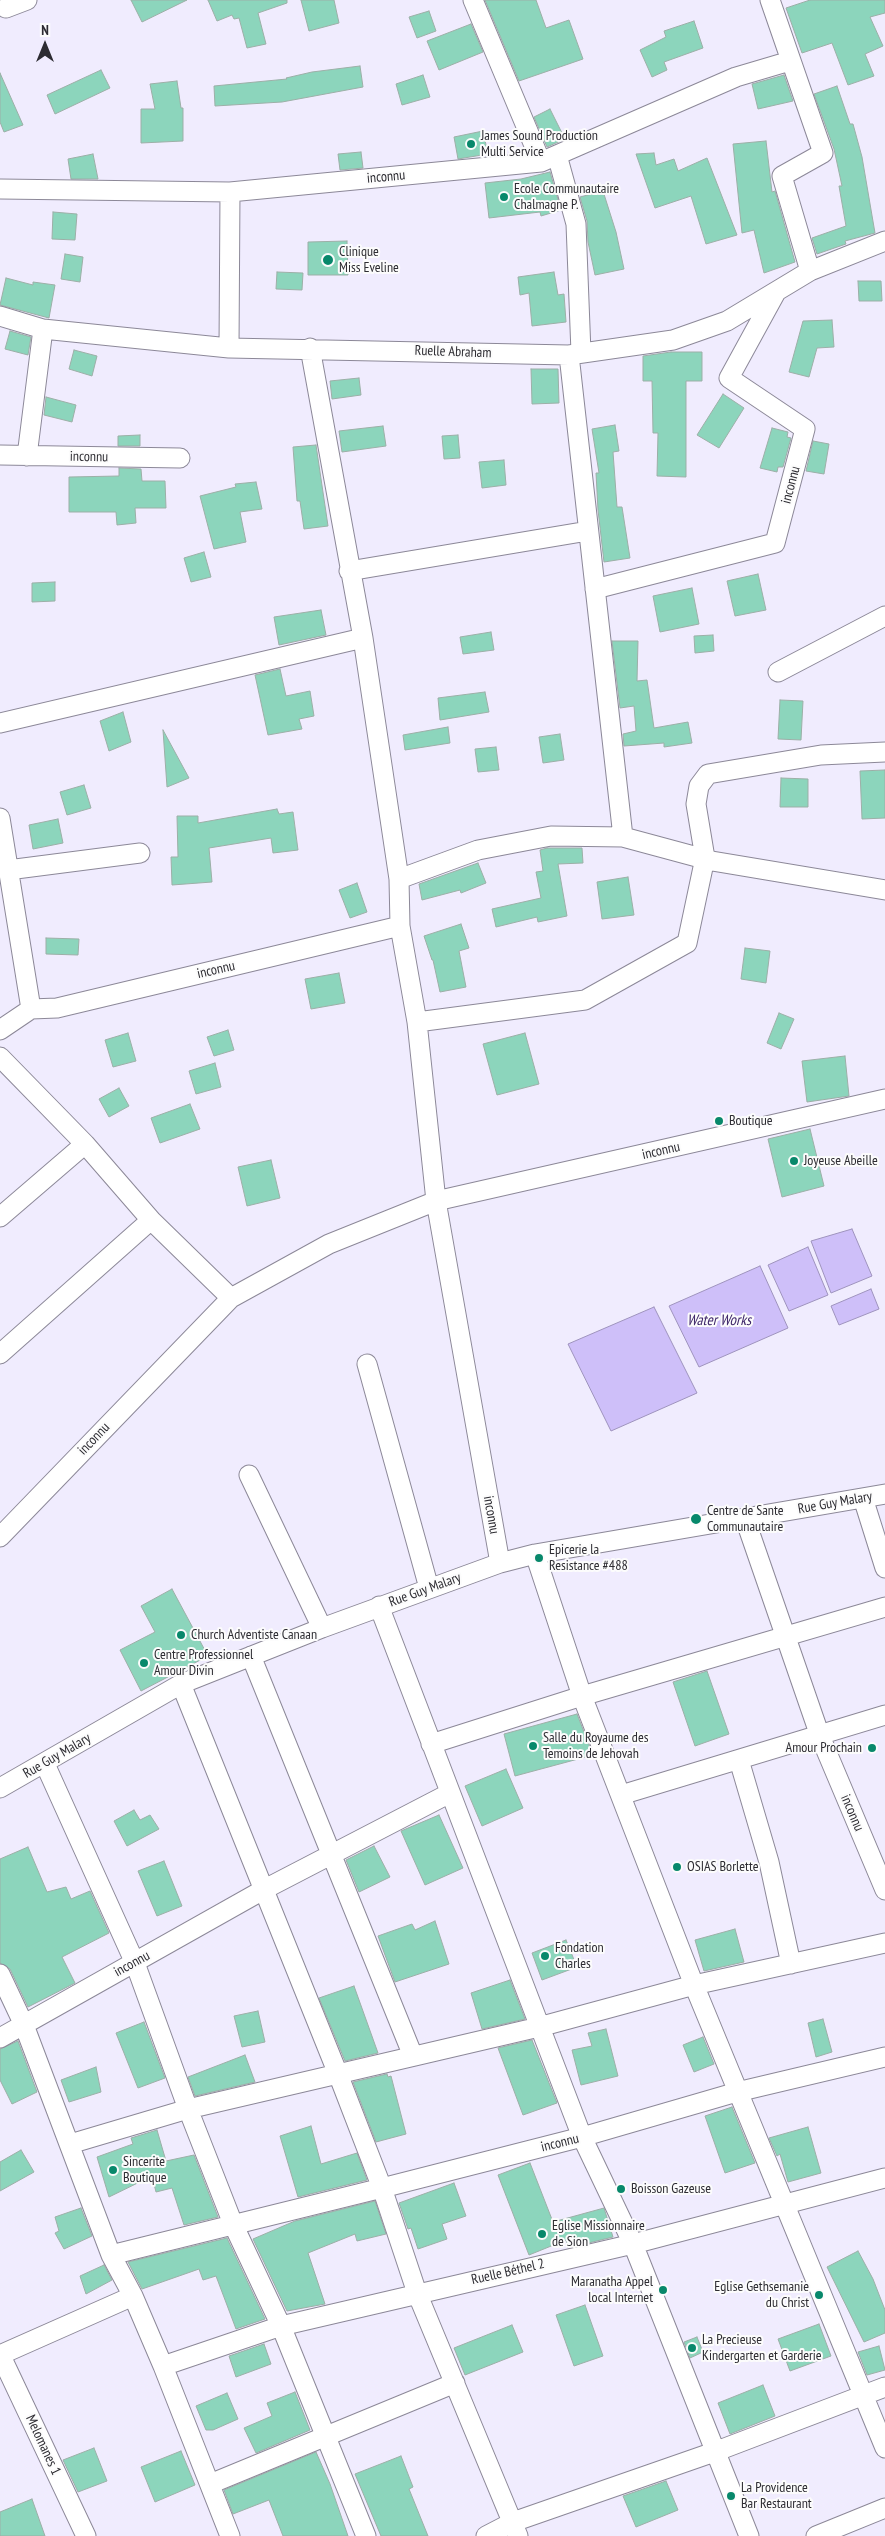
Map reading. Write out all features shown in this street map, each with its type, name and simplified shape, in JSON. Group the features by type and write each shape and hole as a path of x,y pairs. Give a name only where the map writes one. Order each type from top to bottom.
{"street":[{"path":"6,8 27,0"},
{"path":"473,0 549,159 576,224 575,354 588,531 623,837"},
{"path":"770,0 824,153 782,176 810,271"},
{"name":"inconnu","path":"0,189 230,192 549,159 736,77 790,61"},
{"path":"229,348 230,192"},
{"name":"Ruelle Abraham","path":"0,316 44,329 229,348 575,354 672,340 728,321 810,271 885,241"},
{"name":"inconnu","path":"595,589 775,543 805,429 729,378 776,293"},
{"path":"27,456 44,329"},
{"name":"inconnu","path":"310,348 349,571 363,638 399,878 400,926 417,1022 436,1201 500,1564"},
{"name":"inconnu","path":"0,455 180,458"},
{"path":"349,571 588,531"},
{"path":"778,672 885,616"},
{"path":"0,723 363,638"},
{"path":"417,1022 585,1000 686,943 705,858 696,804 699,786 708,774 822,754 885,752"},
{"path":"0,818 31,1009 0,1030"},
{"path":"399,878 478,850 551,836 623,837 705,858 885,890"},
{"path":"8,870 140,853"},
{"name":"inconnu","path":"31,1009 57,1008 400,926"},
{"path":"0,1057 85,1144 151,1220 230,1298"},
{"name":"inconnu","path":"0,1537 230,1298 329,1244 436,1201 885,1099"},
{"path":"0,1217 85,1144"},
{"path":"0,1354 151,1220"},
{"path":"367,1364 429,1588"},
{"path":"249,1475 322,1628"},
{"name":"Rue Guy Malary","path":"0,1788 45,1764 181,1684 379,1606 500,1564 535,1554 885,1494"},
{"path":"863,1498 885,1568"},
{"name":"inconnu","path":"745,1519 787,1635 820,1736 885,1890"},
{"path":"535,1554 582,1696 694,1985 885,2448"},
{"path":"379,1606 582,2137 634,2244 749,2536"},
{"path":"431,1744 582,1696 885,1607"},
{"path":"251,1656 413,2056"},
{"path":"181,1684 338,2074 382,2188 417,2293 516,2529"},
{"path":"621,1795 820,1736 885,1714"},
{"path":"739,1760 769,1862 791,1964"},
{"path":"45,1764 135,1963 188,2109 233,2224 281,2326 366,2536"},
{"name":"inconnu","path":"0,2038 263,1890 450,1793"},
{"path":"70,2144 188,2109 539,2026 694,1985 885,1944"},
{"path":"0,1974 24,2025 111,2255 133,2296 163,2366 230,2536"},
{"name":"inconnu","path":"111,2255 582,2137 737,2092 885,2057"},
{"name":"Ruelle Béthel 2","path":"163,2366 281,2326 634,2244 885,2178"},
{"path":"0,2354 133,2296"},
{"name":"Melomanes 1","path":"0,2354 86,2536"},
{"path":"210,2484 326,2438 455,2383"},
{"path":"486,2536 516,2529 885,2387"},
{"path":"816,2536 885,2508"}],"water":[{"path":"852,1229 872,1276 831,1293 811,1241"},
{"path":"808,1247 828,1295 789,1311 768,1265"},
{"name":"Water Works","path":"760,1266 788,1328 699,1367 669,1306"},
{"path":"871,1289 879,1309 839,1325 831,1306"},
{"path":"654,1307 697,1393 611,1431 568,1344"}],"building":[{"path":"131,0 187,0 142,22"},
{"path":"208,0 287,0 287,3 258,13 266,44 247,48 239,18 234,19 232,15 217,21"},
{"path":"301,0 334,0 339,23 309,31"},
{"path":"485,0 536,0 546,28 569,20 583,59 519,81"},
{"path":"810,0 885,0 885,13 870,17 883,46 865,54 874,76 848,85 832,43 802,53 786,8"},
{"path":"429,11 436,31 417,38 409,17"},
{"path":"694,21 703,48 664,62 667,70 652,77 640,50 666,37 664,31"},
{"path":"471,24 483,52 439,70 427,41"},
{"path":"360,66 363,87 282,102 215,106 214,86 287,79 312,72"},
{"path":"101,70 110,88 55,114 47,95"},
{"path":"0,73 23,125 4,132 0,122"},
{"path":"423,75 430,97 402,105 396,84"},
{"path":"784,75 793,101 758,109 752,84"},
{"path":"177,81 181,108 183,108 183,141 141,143 141,109 155,109 150,84"},
{"path":"837,86 850,124 853,124 862,157 875,233 845,241 846,244 817,254 812,238 846,226 839,186 842,186 834,149 814,94"},
{"path":"550,109 565,139 547,147 534,117"},
{"path":"483,131 488,154 458,159 454,137"},
{"path":"766,141 772,192 775,191 795,262 764,273 754,230 742,233 733,144"},
{"path":"361,152 363,168 340,170 338,154"},
{"path":"654,153 656,165 674,159 678,171 707,158 737,235 706,244 691,196 655,208 636,154"},
{"path":"93,154 98,179 71,179 68,159"},
{"path":"550,172 561,210 541,216 540,212 489,218 485,183 521,179"},
{"path":"603,191 616,232 624,269 595,275 588,242 587,221 580,197"},
{"path":"53,212 77,214 75,240 52,239"},
{"path":"347,241 348,275 308,275 308,242"},
{"path":"65,254 83,257 80,282 61,279"},
{"path":"277,272 303,273 302,290 276,289"},
{"path":"554,272 558,295 564,294 566,322 532,326 529,293 520,295 518,277"},
{"path":"6,278 33,285 33,282 55,285 49,318 0,305"},
{"path":"858,281 881,281 882,301 859,301"},
{"path":"832,320 834,347 817,348 809,377 789,372 803,321"},
{"path":"10,331 31,337 28,355 5,349"},
{"path":"74,350 97,356 92,376 69,369"},
{"path":"671,352 702,352 702,381 686,381 686,477 657,476 658,433 653,433 652,381 643,381 643,356"},
{"path":"531,369 558,369 559,403 532,404"},
{"path":"359,378 361,395 332,399 330,381"},
{"path":"723,394 744,408 719,448 697,435"},
{"path":"46,397 76,405 72,422 44,415"},
{"path":"615,425 619,451 613,452 617,507 622,507 630,558 604,562 598,510 596,473 599,473 592,429"},
{"path":"383,426 386,446 342,452 339,431"},
{"path":"772,428 788,432 787,437 791,438 783,467 778,467 777,472 760,468"},
{"path":"140,435 140,446 118,446 118,436"},
{"path":"458,435 460,458 444,459 442,436"},
{"path":"813,441 829,444 824,474 806,471"},
{"path":"316,445 328,526 304,529 300,501 297,501 293,447"},
{"path":"504,460 506,485 482,488 479,462"},
{"path":"119,468 141,469 142,481 165,481 166,508 135,508 136,523 117,525 116,512 69,512 69,477 119,476"},
{"path":"256,482 262,509 240,512 246,542 214,549 200,496 236,487 235,484"},
{"path":"204,552 211,577 191,582 184,558"},
{"path":"758,574 766,610 735,616 727,581"},
{"path":"55,582 55,601 32,602 32,583"},
{"path":"692,588 699,624 660,632 653,596"},
{"path":"321,610 326,635 279,645 274,617"},
{"path":"491,632 494,650 463,654 460,637"},
{"path":"713,635 714,651 695,653 694,636"},
{"path":"612,641 638,641 637,681 647,680 654,728 688,722 692,743 664,747 664,743 624,746 623,734 636,731 634,706 620,708"},
{"path":"280,669 286,696 310,691 314,716 299,719 302,729 268,735 255,675"},
{"path":"485,692 489,712 440,720 438,698"},
{"path":"780,700 803,701 801,740 778,739"},
{"path":"123,712 131,742 109,751 100,721"},
{"path":"448,727 450,743 405,750 403,735"},
{"path":"163,730 189,778 167,787"},
{"path":"560,734 564,760 543,763 539,737"},
{"path":"496,747 499,770 478,772 475,749"},
{"path":"885,770 885,818 862,819 860,771"},
{"path":"781,778 808,779 808,807 780,807"},
{"path":"84,785 91,808 67,815 60,792"},
{"path":"277,809 279,814 293,812 298,850 273,853 271,838 209,848 212,882 172,885 171,857 178,857 177,816 198,816 198,823"},
{"path":"58,819 63,843 33,849 29,825"},
{"path":"547,848 582,848 583,863 558,864 567,916 538,922 537,917 496,927 492,909 541,898 536,872 543,871 540,850"},
{"path":"478,863 486,883 461,893 460,890 422,900 419,884"},
{"path":"628,877 634,915 602,919 597,882"},
{"path":"357,883 367,912 350,918 339,890"},
{"path":"461,924 469,948 459,951 466,987 440,992 433,960 424,936"},
{"path":"46,938 79,939 78,955 46,954"},
{"path":"745,948 770,951 766,983 741,979"},
{"path":"339,973 345,1003 311,1009 305,979"},
{"path":"779,1013 794,1019 781,1049 767,1043"},
{"path":"228,1030 234,1050 214,1056 207,1037"},
{"path":"128,1033 136,1061 113,1067 105,1040"},
{"path":"525,1033 539,1084 497,1095 483,1044"},
{"path":"845,1056 849,1096 807,1102 802,1061"},
{"path":"215,1063 221,1087 196,1094 189,1071"},
{"path":"119,1088 129,1106 109,1117 99,1099"},
{"path":"190,1104 200,1129 160,1143 151,1118"},
{"path":"810,1129 824,1186 782,1197 768,1139"},
{"path":"271,1160 280,1198 247,1206 238,1167"},
{"path":"172,1589 208,1656 141,1691 120,1650 155,1632 141,1606"},
{"path":"707,1671 729,1734 695,1746 673,1682"},
{"path":"577,1714 593,1755 515,1776 504,1734"},
{"path":"506,1769 523,1808 482,1826 465,1786"},
{"path":"134,1810 140,1820 150,1815 159,1829 127,1846 114,1821"},
{"path":"439,1815 463,1868 425,1885 401,1831"},
{"path":"374,1846 390,1877 359,1892 346,1860"},
{"path":"28,1847 47,1892 66,1887 71,1899 90,1891 109,1933 62,1957 75,1983 28,2007 10,1969 0,1963 0,1859"},
{"path":"164,1861 182,1906 157,1916 138,1871"},
{"path":"435,1921 449,1964 395,1982 378,1936 412,1924 415,1930"},
{"path":"735,1929 744,1962 704,1971 695,1940"},
{"path":"566,1940 577,1967 542,1980 532,1953"},
{"path":"510,1980 525,2019 482,2029 471,1993"},
{"path":"354,1986 378,2053 345,2061 319,1998"},
{"path":"258,2011 265,2042 242,2047 234,2016"},
{"path":"823,2019 832,2052 816,2057 808,2023"},
{"path":"144,2022 165,2078 138,2088 116,2033"},
{"path":"606,2029 618,2076 581,2085 572,2050 592,2046 588,2033"},
{"path":"703,2037 714,2064 694,2072 683,2045"},
{"path":"532,2040 557,2103 523,2115 498,2048"},
{"path":"18,2041 37,2092 12,2104 0,2080 0,2049"},
{"path":"245,2055 255,2082 195,2096 188,2077"},
{"path":"96,2067 101,2092 69,2102 61,2080"},
{"path":"387,2074 388,2077 391,2076 406,2134 376,2142 353,2082"},
{"path":"732,2107 755,2163 725,2173 705,2116"},
{"path":"311,2126 321,2164 357,2153 367,2180 298,2197 280,2136"},
{"path":"808,2127 821,2173 788,2182 780,2154 777,2156 769,2138"},
{"path":"157,2130 166,2161 194,2155 218,2217 184,2225 172,2188 156,2192 152,2176 109,2197 97,2157 133,2144 131,2138"},
{"path":"21,2150 34,2172 0,2191 0,2162"},
{"path":"530,2163 553,2222 604,2208 613,2237 568,2248 566,2240 529,2255 498,2175"},
{"path":"454,2183 466,2216 442,2224 447,2239 418,2249 411,2228 408,2229 399,2203"},
{"path":"375,2201 386,2234 357,2241 355,2234 308,2253 325,2304 287,2311 253,2239 295,2221"},
{"path":"81,2208 92,2236 64,2249 55,2233 59,2231 55,2217"},
{"path":"227,2238 265,2319 236,2329 216,2276 203,2280 199,2269 142,2289 128,2262"},
{"path":"858,2251 873,2279 885,2310 885,2333 864,2342 827,2267"},
{"path":"104,2265 112,2280 86,2294 80,2276"},
{"path":"585,2305 603,2356 574,2366 556,2315"},
{"path":"819,2324 831,2356 790,2371 778,2339"},
{"path":"512,2325 523,2352 465,2375 454,2348"},
{"path":"697,2337 703,2352 690,2358 684,2342"},
{"path":"264,2344 271,2364 236,2377 229,2356"},
{"path":"879,2346 885,2370 867,2375 858,2352"},
{"path":"763,2385 775,2416 730,2434 718,2403"},
{"path":"295,2392 310,2430 256,2453 244,2428 272,2416 267,2403"},
{"path":"227,2393 238,2419 213,2430 206,2430 196,2406"},
{"path":"94,2448 107,2481 78,2492 63,2460"},
{"path":"181,2451 195,2485 155,2502 141,2467"},
{"path":"316,2452 330,2484 348,2536 283,2536 269,2500 233,2514 224,2490"},
{"path":"401,2456 413,2487 409,2489 428,2536 381,2536 355,2474"},
{"path":"666,2481 678,2510 636,2527 623,2496"},
{"path":"32,2499 45,2536 0,2536 0,2512"}],"place":[{"name":"James Sound Production Multi Service","path":"471,144"},
{"name":"Ecole Communautaire Chalmagne P.","path":"504,197"},
{"name":"Clinique Miss Eveline","path":"328,260"},
{"name":"Boutique","path":"719,1121"},
{"name":"Joyeuse Abeille","path":"794,1161"},
{"name":"Centre de Sante Communautaire","path":"696,1519"},
{"name":"Epicerie la Resistance #488","path":"539,1558"},
{"name":"Church Adventiste Canaan","path":"181,1635"},
{"name":"Centre Professionnel Amour Divin","path":"144,1663"},
{"name":"Salle du Royaume des Temoins de Jehovah","path":"533,1746"},
{"name":"Amour Prochain","path":"872,1748"},
{"name":"OSIAS Borlette","path":"677,1867"},
{"name":"Fondation Charles","path":"545,1956"},
{"name":"Sincerite Boutique","path":"113,2170"},
{"name":"Boisson Gazeuse","path":"621,2189"},
{"name":"Eglise Missionnaire de Sion","path":"542,2234"},
{"name":"Maranatha Appel local Internet","path":"663,2290"},
{"name":"Eglise Gethsemanie du Christ","path":"819,2295"},
{"name":"La Precieuse Kindergarten et Garderie","path":"692,2348"},
{"name":"La Providence Bar Restaurant","path":"731,2496"}]}
